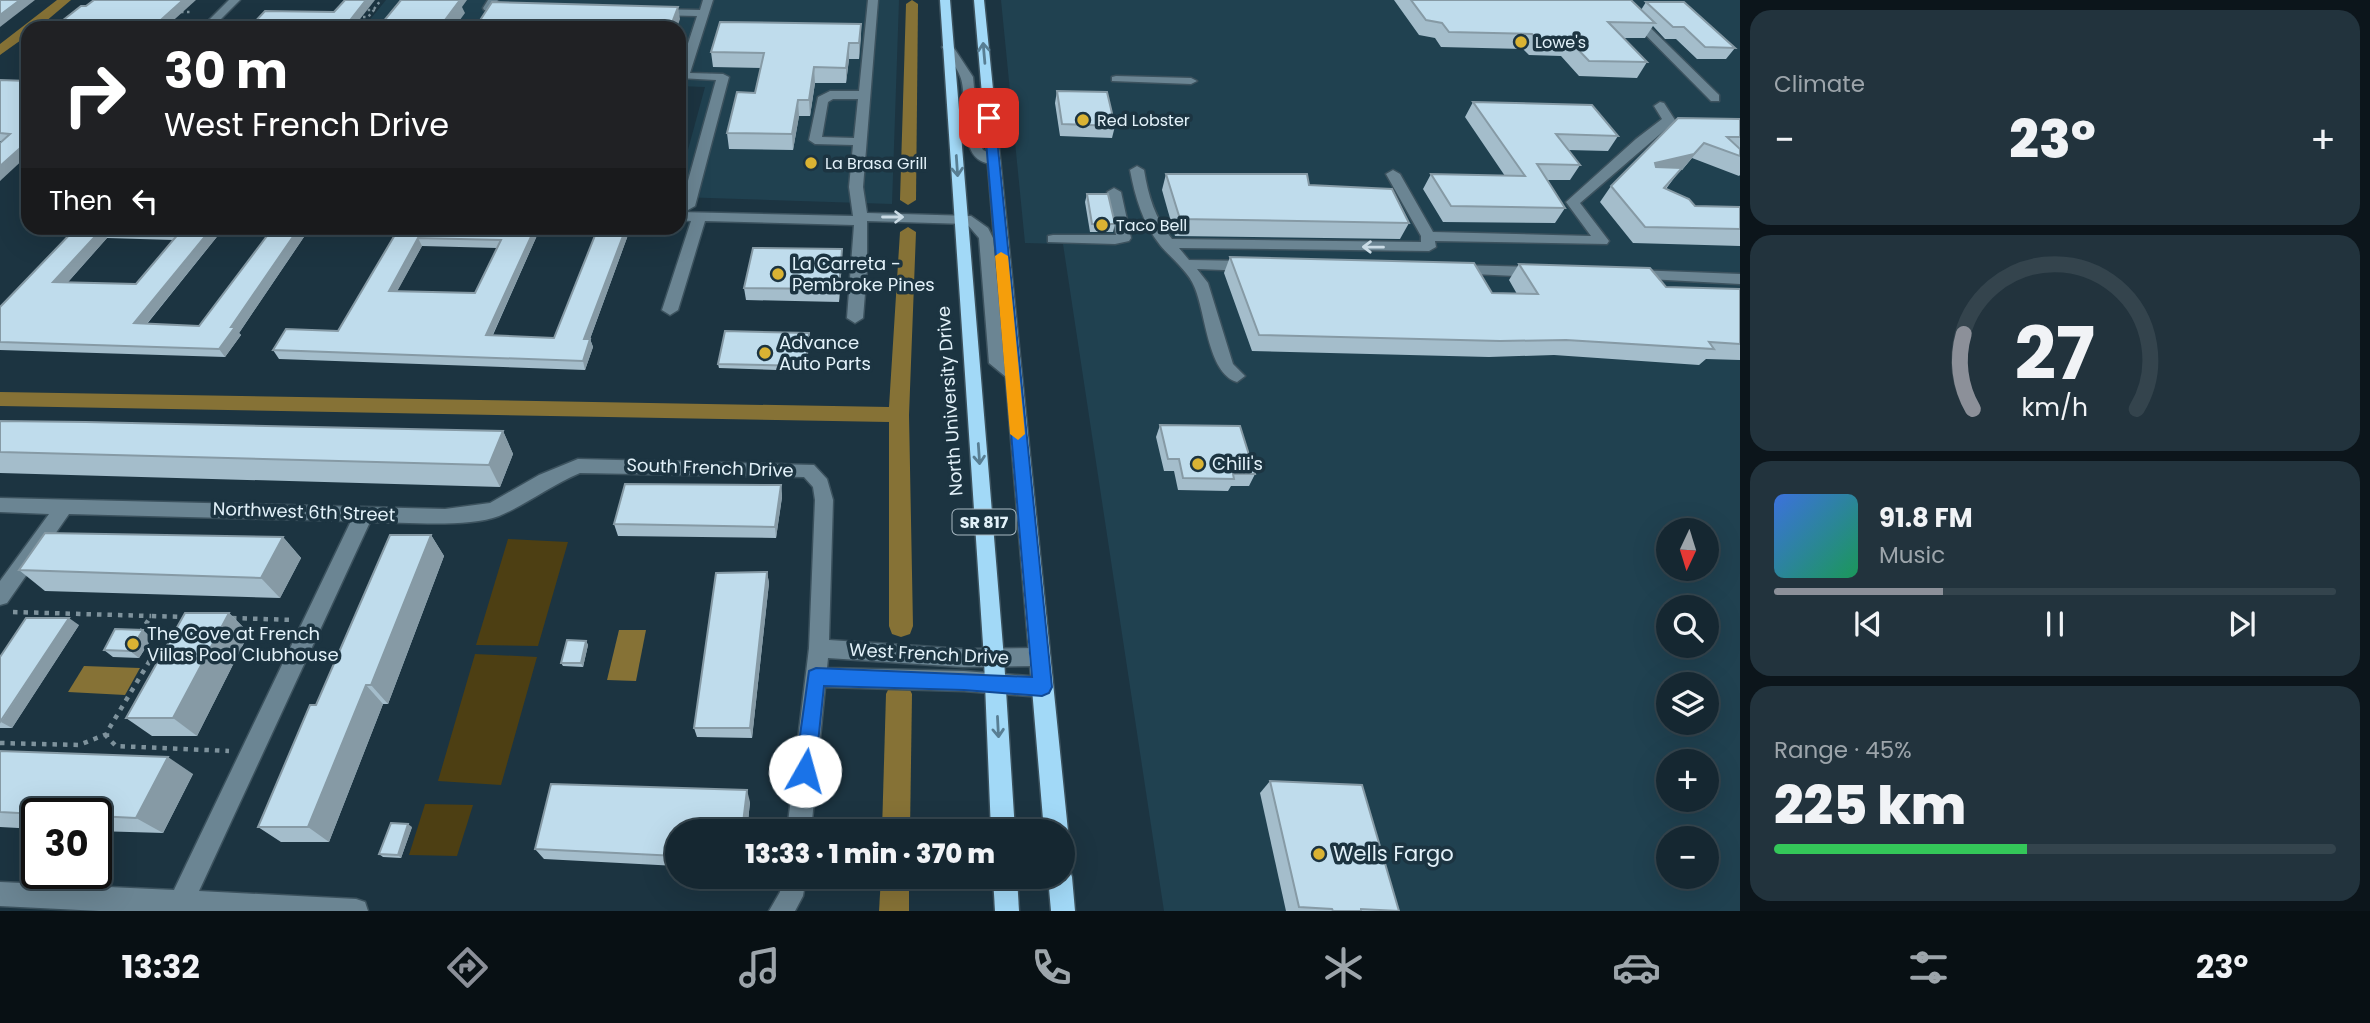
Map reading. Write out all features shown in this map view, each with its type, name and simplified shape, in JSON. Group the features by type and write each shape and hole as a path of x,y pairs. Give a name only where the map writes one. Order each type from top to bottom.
{"main road":[{"name":"North University Drive","path":"945,0 996,683 1002,819"},
{"name":"SR 817","path":"979,0 1055,819"},
{"path":"1006,889 1007,911"},
{"path":"1061,889 1063,911"}],"street":[{"path":"213,21 235,0"},
{"path":"226,21 247,0"},
{"path":"493,0 488,8 524,9"},
{"path":"686,62 708,0"},
{"path":"855,318 863,247 862,217 856,187 873,0"},
{"path":"1616,0 1715,98"},
{"path":"642,11 704,13"},
{"path":"948,47 967,77 973,142 978,152 993,160"},
{"path":"686,76 723,77 686,196"},
{"path":"1116,79 1191,81"},
{"path":"861,142 815,140 822,100 830,95 864,95"},
{"path":"1428,236 1602,241 1573,202 1640,142 1669,120 1660,106"},
{"path":"1137,170 1148,213 1166,243 1201,283 1226,367 1237,376"},
{"path":"1166,243 1426,248 1430,246 1428,236 1392,174"},
{"path":"1053,239 1124,238 1114,192"},
{"path":"686,209 818,209 862,217 971,220 983,231 986,238 997,363 1012,373"},
{"path":"686,211 699,217 850,222 862,217"},
{"path":"670,310 699,217"},
{"path":"1185,264 1268,266"},
{"path":"1448,270 1559,273"},
{"path":"1614,275 1740,279"},
{"name":"Northwest 6th Street","path":"0,505 471,515 508,504 565,470 596,464"},
{"name":"South French Drive","path":"596,464 808,470 821,484 824,500 819,648"},
{"path":"0,597 64,507"},
{"path":"181,903 364,514"},
{"path":"800,819 819,648"},
{"name":"West French Drive","path":"819,648 994,659 1039,657"},
{"name":"West French Drive","path":"816,677 1042,687"},
{"path":"781,911 792,896 793,889"},
{"path":"0,894 356,911"}],"path":[{"path":"355,17 368,17 382,0"},
{"path":"366,10 374,10"},
{"path":"180,12 193,12"},
{"path":"0,612 191,617"},
{"path":"139,635 151,616"},
{"path":"219,618 314,621"},
{"path":"0,743 79,745 107,734 155,652"},
{"path":"107,734 110,742 116,746 252,752"}],"shaded area":[{"path":"386,0 899,0 892,204 686,197 686,157 705,87 686,86 686,21 369,21"},
{"path":"1001,0 1740,0 1740,911 1164,911 1063,244 1025,243"},
{"path":"508,539 568,542 538,646 476,645"},
{"path":"619,630 646,630 636,681 607,680"},
{"path":"475,654 537,657 501,785 438,781"},
{"path":"84,666 140,668 125,695 68,692"},
{"path":"425,804 473,805 457,856 409,855"}],"building":[{"path":"0,0 20,0 0,15"},
{"path":"94,0 183,0 160,21 62,21 81,6"},
{"path":"345,0 366,0 350,21 256,21 265,11 334,12"},
{"path":"401,0 460,0 444,21 384,21"},
{"name":"Lowe's","path":"1411,0 1631,0 1655,23 1608,22 1647,62 1589,61 1570,41 1537,40 1532,34 1449,32 1442,23 1426,20"},
{"path":"492,2 678,7 673,21 480,21"},
{"path":"1646,2 1684,2 1735,48 1705,47 1684,27 1673,27"},
{"path":"720,22 861,24 859,43 849,43 846,68 814,67 809,100 798,100 792,134 727,133 737,92 755,93 764,53 711,52"},
{"path":"0,80 21,81 21,147 0,166 0,143 10,134 0,133"},
{"path":"1057,91 1107,92 1115,126 1062,124"},
{"path":"1473,102 1592,105 1618,136 1556,134 1580,165 1537,164 1565,208 1451,206 1431,174 1525,176"},
{"path":"1678,118 1740,119 1740,137 1727,137 1740,149 1740,156 1704,143 1694,154 1655,163 1656,167 1682,168 1664,188 1689,199 1695,206 1740,207 1740,229 1645,227 1611,186"},
{"path":"1166,174 1307,174 1309,185 1392,189 1409,223 1180,219"},
{"path":"1087,194 1108,194 1115,224 1092,224"},
{"path":"69,235 96,235 53,282 136,284 177,235 206,235 134,323 199,326 268,235 294,235 219,349 0,342 0,307"},
{"path":"395,235 532,235 486,335 554,338 595,235 623,235 584,339 590,339 583,361 273,350 286,329 338,331","holes":["418,238 501,240 475,293 389,291"]},
{"path":"753,248 842,249 839,289 744,288"},
{"path":"1230,257 1474,263 1492,293 1538,294 1519,264 1650,268 1666,287 1740,289 1740,344 1709,342 1714,349 1566,340 1259,335"},
{"name":"Advance Auto Parts","path":"725,331 809,333 806,366 718,364"},
{"path":"0,421 503,431 489,465 0,452"},
{"name":"Chili's","path":"1160,425 1240,426 1255,474 1233,474 1234,479 1183,478 1179,459 1168,459"},
{"path":"625,484 781,485 775,527 614,524"},
{"path":"45,533 283,537 261,578 19,570"},
{"path":"390,535 431,535 371,685 366,685 308,827 258,827 310,705 316,705"},
{"path":"767,572 750,728 694,728 716,573"},
{"path":"185,613 229,613 173,718 126,718"},
{"path":"26,618 69,618 0,722 0,657"},
{"path":"115,629 143,630 130,651 104,650"},
{"path":"567,640 586,641 581,663 561,663"},
{"path":"0,751 168,757 136,818 112,817 112,798 21,798 21,813 0,812"},
{"name":"Wells Fargo","path":"1270,781 1362,785 1399,911 1333,911 1299,907"},
{"path":"551,784 747,790 743,819 665,819 665,855 535,849"},
{"path":"391,823 408,824 398,855 379,854"}],"waterway":[{"path":"39,21 65,0"},
{"path":"908,200 912,4"},
{"path":"0,51 21,34"},
{"path":"899,415 908,232"},
{"path":"0,399 899,415"},
{"path":"899,415 901,626"},
{"path":"896,819 899,694"},
{"path":"894,911 895,889"}],"slow traffic":[{"path":"1001,256 1018,434"}],"place":[{"name":"Lowe's","path":"1521,42"},
{"name":"Red Lobster","path":"1083,120"},
{"name":"La Brasa Grill","path":"811,163"},
{"name":"Taco Bell","path":"1102,225"},
{"name":"La Carreta - Pembroke Pines","path":"778,274"},
{"name":"Advance Auto Parts","path":"765,353"},
{"name":"Chili's","path":"1198,464"},
{"name":"The Cove at French Villas Pool Clubhouse","path":"133,644"},
{"name":"Wells Fargo","path":"1319,854"}],"route":[{"path":"805,771 816,677 964,681 1042,687 989,118"}]}
